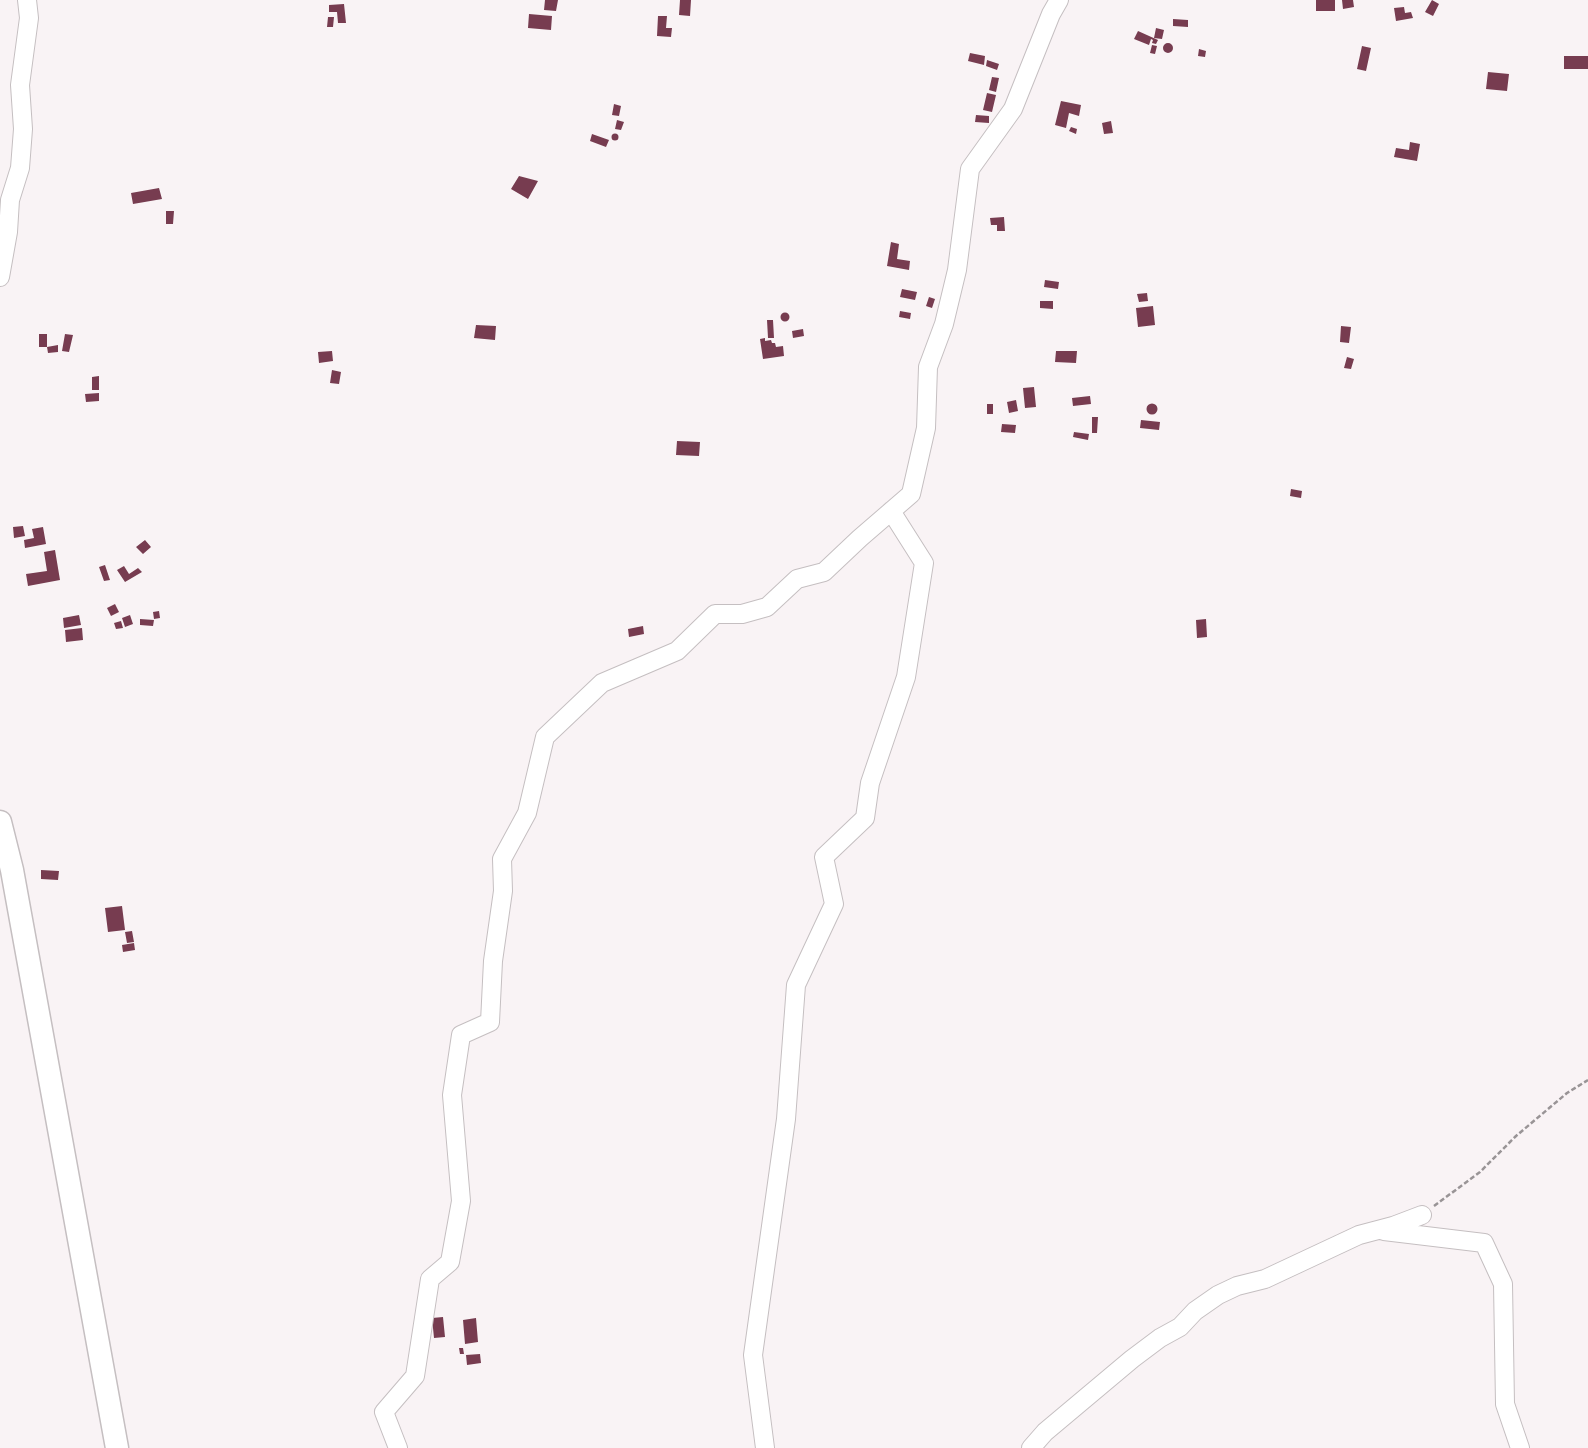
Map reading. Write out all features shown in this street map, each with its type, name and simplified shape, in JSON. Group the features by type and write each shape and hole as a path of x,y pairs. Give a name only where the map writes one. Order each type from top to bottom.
{"main road":[{"path":"0,822 14,880 117,1448"}],"street":[{"path":"0,277 8,232 10,200 20,168 23,129 20,85 29,18 27,0"},
{"path":"398,1448 384,1412 414,1376 430,1279 450,1262 461,1201 452,1095 461,1035 490,1022 493,961 503,891 502,859 526,813 545,737 602,683 677,651 715,614 742,614 767,607 797,579 824,572 911,494 926,428 928,367 944,324 957,270 970,169 1014,109 1051,14 1059,0"},
{"path":"765,1448 753,1355 786,1119 796,985 834,904 824,858 865,818 870,783 906,677 924,563 891,511"},
{"path":"1031,1448 1045,1432 1132,1359 1160,1338 1180,1327 1195,1312 1218,1295 1237,1286 1265,1279 1359,1235 1407,1221 1422,1214"},
{"path":"1377,1230 1484,1243 1503,1284 1505,1404 1520,1448"}],"path":[{"path":"1422,1214 1480,1172 1516,1136 1567,1093 1588,1080"}],"building":[{"path":"545,0 558,0 556,11 544,10"},
{"path":"680,0 691,0 690,16 679,15"},
{"path":"1316,0 1335,0 1335,11 1316,11"},
{"path":"1342,0 1353,0 1354,7 1343,9"},
{"path":"1432,0 1439,4 1433,16 1425,12"},
{"path":"344,4 346,23 338,23 337,12 329,12 329,5"},
{"path":"1404,7 1405,13 1411,12 1413,18 1396,21 1394,8"},
{"path":"529,14 552,16 551,30 528,28"},
{"path":"658,16 667,16 666,28 672,28 671,37 657,36"},
{"path":"328,17 334,17 333,27 327,27"},
{"path":"1173,19 1188,20 1188,27 1173,26"},
{"path":"1156,28 1164,30 1162,39 1154,38"},
{"path":"1138,31 1158,40 1156,44 1152,43 1153,40 1151,39 1149,45 1134,39"},
{"path":"1166,43 1170,43 1173,48 1172,52 1166,53 1163,50 1163,46"},
{"path":"1152,45 1157,46 1155,54 1150,53"},
{"path":"1362,46 1371,48 1366,71 1357,69"},
{"path":"1199,49 1206,51 1205,57 1198,56"},
{"path":"970,53 985,56 984,65 968,61"},
{"path":"1564,56 1588,56 1588,69 1564,69"},
{"path":"987,60 999,64 997,70 986,66"},
{"path":"1488,72 1509,74 1507,91 1486,89"},
{"path":"992,77 999,78 996,92 989,90"},
{"path":"987,93 996,95 992,112 983,110"},
{"path":"1061,101 1081,105 1079,116 1069,113 1066,128 1055,125"},
{"path":"614,104 621,106 619,116 612,115"},
{"path":"976,115 989,116 989,123 975,122"},
{"path":"617,120 624,122 621,130 615,129"},
{"path":"1111,121 1113,133 1104,134 1102,123"},
{"path":"1071,127 1077,129 1076,134 1069,131"},
{"path":"615,133 619,137 615,141 611,137"},
{"path":"592,134 609,140 606,147 590,141"},
{"path":"1410,142 1420,144 1417,161 1394,157 1396,148 1409,150"},
{"path":"519,176 538,181 528,199 511,189"},
{"path":"159,188 162,199 133,204 131,193"},
{"path":"166,211 174,211 173,224 166,224"},
{"path":"1004,217 1005,231 997,231 997,225 991,225 990,218"},
{"path":"891,242 899,244 897,259 910,261 909,270 887,266"},
{"path":"1045,280 1059,282 1058,289 1044,287"},
{"path":"902,289 917,292 915,300 900,297"},
{"path":"1147,293 1148,301 1139,302 1137,294"},
{"path":"929,297 935,299 932,308 926,306"},
{"path":"1040,301 1053,301 1053,309 1040,308"},
{"path":"1153,306 1155,325 1138,327 1136,308"},
{"path":"900,311 911,313 910,319 899,317"},
{"path":"785,313 789,317 785,321 781,317"},
{"path":"767,320 773,320 774,338 768,338"},
{"path":"476,325 496,326 495,340 474,338"},
{"path":"1341,326 1351,327 1349,343 1340,342"},
{"path":"803,329 804,336 793,338 792,331"},
{"path":"39,334 47,334 47,347 39,347"},
{"path":"65,334 73,335 69,352 62,351"},
{"path":"765,338 765,341 771,340 772,343 775,343 776,347 783,346 784,356 763,359 760,339"},
{"path":"58,345 58,352 48,353 47,347"},
{"path":"332,351 333,361 319,363 318,352"},
{"path":"1056,351 1077,351 1076,363 1055,362"},
{"path":"1347,357 1354,359 1351,369 1344,368"},
{"path":"332,370 341,372 339,384 330,383"},
{"path":"99,376 99,390 92,390 92,377"},
{"path":"1034,387 1036,407 1025,408 1023,388"},
{"path":"99,393 99,401 86,402 85,394"},
{"path":"1090,396 1091,404 1073,406 1072,398"},
{"path":"1016,400 1018,411 1009,413 1007,402"},
{"path":"987,404 993,404 993,414 987,414"},
{"path":"1150,404 1154,404 1157,409 1156,413 1150,414 1147,411 1147,407"},
{"path":"1092,417 1098,417 1097,433 1092,433"},
{"path":"1141,420 1160,422 1159,430 1140,428"},
{"path":"1002,424 1016,425 1015,433 1001,432"},
{"path":"1074,432 1089,434 1088,440 1073,437"},
{"path":"677,441 700,442 699,456 676,455"},
{"path":"1291,489 1302,491 1301,498 1290,496"},
{"path":"23,526 25,536 14,538 13,527"},
{"path":"43,527 46,544 25,548 24,540 34,538 32,529"},
{"path":"145,540 151,547 143,554 136,547"},
{"path":"55,550 60,580 28,586 26,574 47,571 44,552"},
{"path":"105,565 110,580 104,581 99,567"},
{"path":"124,566 129,574 138,568 142,572 125,582 117,570"},
{"path":"115,604 119,612 111,616 107,608"},
{"path":"159,611 160,618 154,619 153,612"},
{"path":"79,615 81,625 64,628 63,618"},
{"path":"130,615 133,624 125,627 122,618"},
{"path":"140,619 154,620 153,626 140,625"},
{"path":"1206,619 1207,637 1197,638 1196,620"},
{"path":"121,621 123,628 116,629 114,623"},
{"path":"643,626 644,634 629,637 628,629"},
{"path":"82,628 83,640 66,642 65,630"},
{"path":"41,870 59,871 58,880 41,879"},
{"path":"122,906 125,930 108,932 105,908"},
{"path":"132,931 134,942 127,943 125,932"},
{"path":"134,943 135,950 123,952 122,945"},
{"path":"443,1317 445,1337 434,1338 432,1318"},
{"path":"476,1318 478,1342 465,1344 463,1320"},
{"path":"459,1348 463,1348 464,1354 460,1354"},
{"path":"480,1354 481,1363 467,1365 466,1355"}]}
